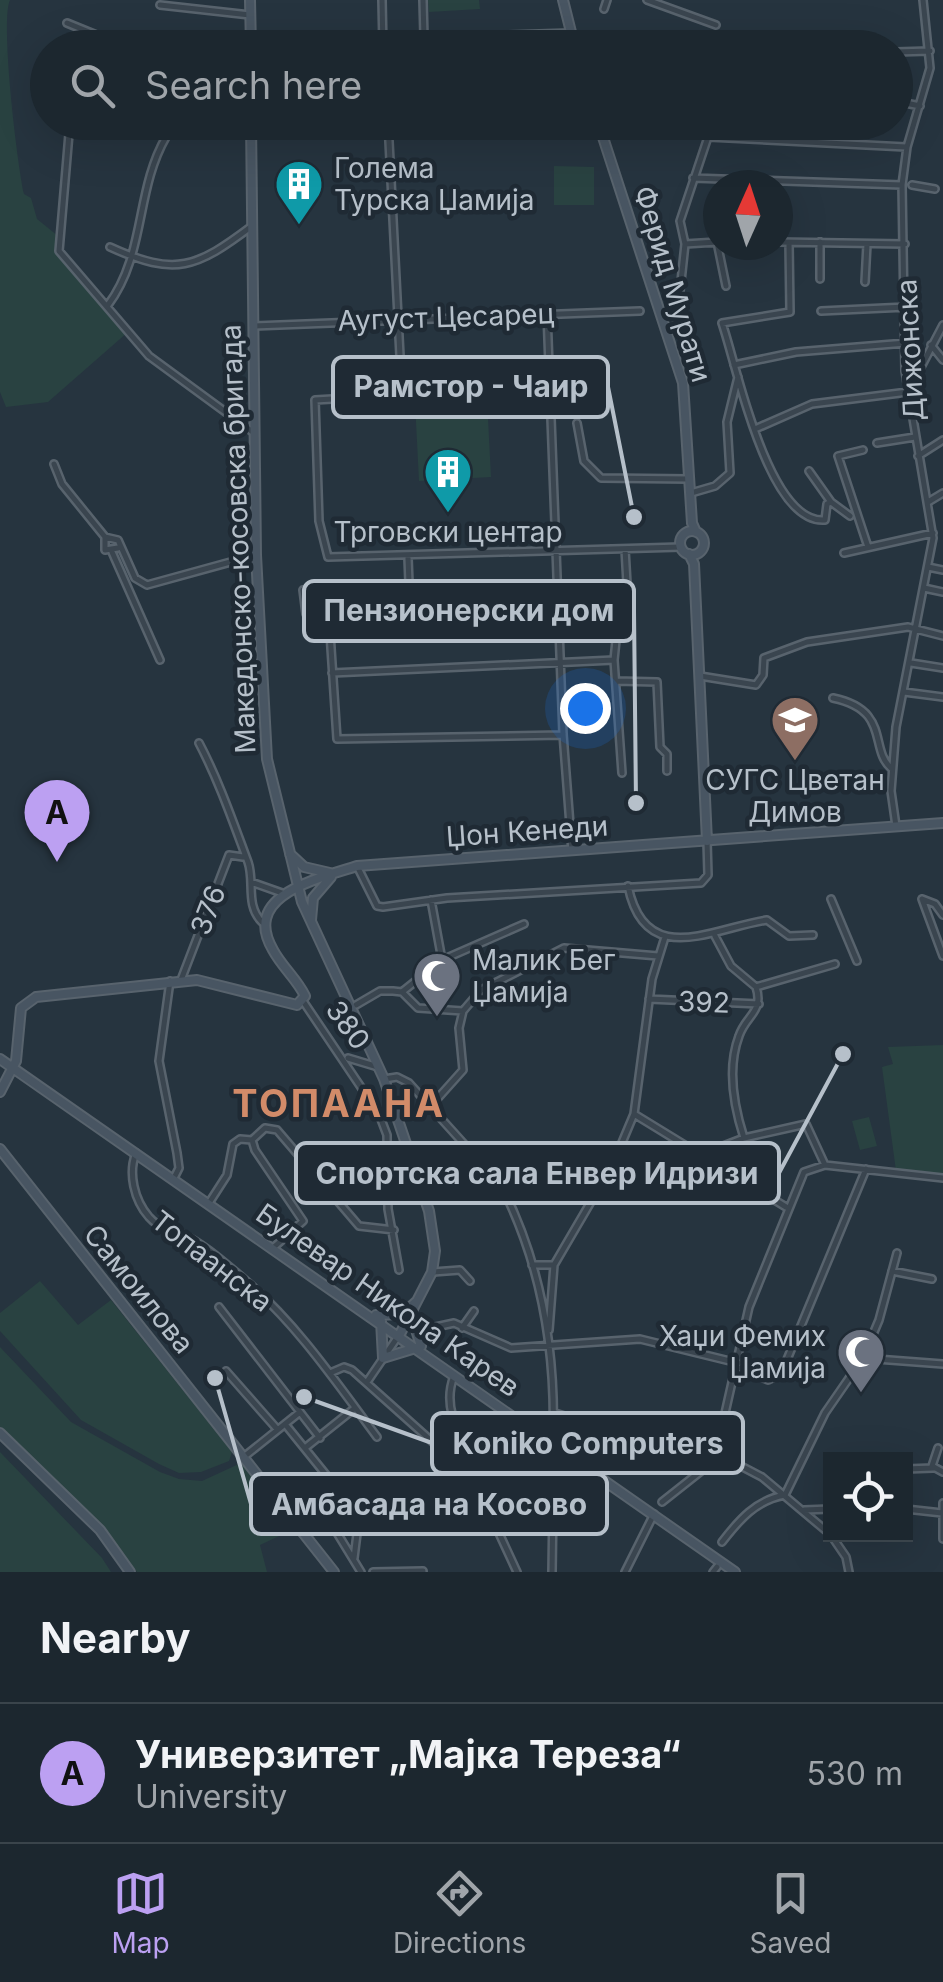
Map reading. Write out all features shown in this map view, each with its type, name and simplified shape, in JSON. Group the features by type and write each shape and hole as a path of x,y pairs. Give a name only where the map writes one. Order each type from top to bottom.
{"street":[{"path":"250,0 250,30"},
{"path":"382,0 383,30"},
{"path":"423,0 424,30"},
{"path":"564,0 569,30"},
{"path":"604,9 607,0"},
{"path":"647,0 716,25"},
{"name":"Дижонска","path":"913,128 930,50 923,0"},
{"path":"160,5 250,15"},
{"path":"67,23 84,30"},
{"path":"913,51 930,50"},
{"path":"913,104 920,106"},
{"path":"68,140 58,247 149,356 254,433"},
{"path":"108,305 134,258 149,171 164,140"},
{"name":"Македонско-косовска бригада","path":"251,140 256,555 267,759 297,888 312,929 384,1079 429,1211 436,1251 432,1272 400,1334"},
{"path":"389,140 402,395 314,400 319,521 328,558 625,549 668,546 686,538 704,542 694,554"},
{"name":"Ферид Мурати","path":"604,140 683,384 692,492 692,522 686,538"},
{"path":"668,332 676,328 685,244 680,220 708,140"},
{"path":"768,140 907,147"},
{"name":"Дижонска","path":"896,826 891,768 933,535 908,392 902,185 909,140"},
{"path":"693,178 902,185"},
{"path":"912,185 935,189"},
{"path":"110,247 134,258 182,266 197,263 252,226"},
{"path":"820,242 820,278"},
{"path":"685,244 703,243"},
{"path":"793,243 904,244"},
{"path":"865,282 867,244"},
{"path":"721,260 726,286"},
{"path":"789,260 790,312 722,323 773,476 793,506 818,521 825,520 827,504 831,502"},
{"path":"822,311 906,307"},
{"name":"Аугуст Цесарец","path":"252,326 640,311"},
{"path":"547,313 563,734 572,851"},
{"path":"755,429 812,404 908,392 943,325"},
{"path":"734,365 796,352 906,343"},
{"path":"931,345 943,360"},
{"path":"692,492 715,486 730,473 727,422 739,374"},
{"path":"577,423 584,461 601,478 691,480"},
{"path":"876,442 915,436"},
{"path":"918,456 943,440"},
{"path":"863,450 838,456 868,547"},
{"path":"54,464 62,484 105,537 118,540 115,550 160,660"},
{"path":"809,471 831,502 858,525"},
{"path":"928,502 943,493"},
{"path":"845,502 850,516"},
{"path":"931,522 943,516"},
{"path":"844,553 933,535 943,540"},
{"path":"105,537 102,544 115,550 135,578 147,586 256,555"},
{"path":"357,866 377,906 431,899 704,882 708,874 707,841 694,554 686,538"},
{"path":"622,773 614,660 618,621 629,618 625,549"},
{"path":"330,633 371,624 409,582 408,558"},
{"path":"928,567 943,570"},
{"path":"924,588 943,592"},
{"path":"303,590 306,614 330,633 337,738 563,734"},
{"path":"700,676 756,684 764,675 764,658 777,650 828,638 918,627 943,636"},
{"path":"332,673 614,660"},
{"path":"911,664 943,668"},
{"path":"616,680 657,682 660,747 666,754 668,771"},
{"path":"904,692 943,697"},
{"path":"833,698 858,708 878,728 883,758 891,768"},
{"name":"376","path":"199,743 232,813 253,909 262,922"},
{"name":"Џон Кенеди","path":"297,888 357,866 943,822"},
{"path":"286,848 304,867 334,873"},
{"name":"376","path":"180,980 229,855 243,857"},
{"path":"312,929 312,898 334,873"},
{"name":"376","path":"249,881 263,890 285,894"},
{"path":"628,886 637,914 666,937 714,936 767,920 789,936 813,935"},
{"path":"262,922 271,904 297,888"},
{"path":"431,899 442,960"},
{"path":"831,899 857,961"},
{"path":"943,916 935,904 922,899 943,956"},
{"name":"380","path":"262,922 271,947 303,990 303,1001 345,1058 379,1114 386,1135 388,1208 399,1270"},
{"path":"356,1004 380,991 402,992 442,960 524,924"},
{"path":"714,936 730,966 756,987 759,1004 737,1044 732,1101 744,1138"},
{"path":"548,1334 554,1265 613,1164 634,1114 648,999 666,937"},
{"path":"429,1108 463,1070 459,1028 463,1011 481,990 552,951 594,949 658,956"},
{"path":"756,987 835,964"},
{"name":"Топаанска","path":"170,980 159,1060 179,1168 174,1178"},
{"path":"0,1092 14,1068 19,1014 29,1000 180,980 222,984 292,1006 303,1001"},
{"path":"402,992 418,1008 463,1011"},
{"name":"392","path":"648,999 759,1004"},
{"path":"345,1058 378,1067"},
{"name":"Булевар Никола Карев","path":"0,1059 400,1334 735,1572"},
{"path":"384,1079 403,1079 501,1186 531,1265 552,1347 557,1447 552,1572"},
{"path":"634,1114 786,1207"},
{"path":"699,1155 744,1138 806,1124 826,1165"},
{"path":"209,1203 227,1175 233,1144 240,1139 252,1140 264,1128 277,1130 359,1226 394,1230"},
{"path":"252,1140 303,1221 274,1248"},
{"name":"Самоилова","path":"0,1148 334,1572"},
{"name":"Топаанска","path":"136,1153 130,1166 133,1182 148,1216 161,1227 185,1234 240,1276 330,1373 377,1438"},
{"path":"662,1502 710,1464 716,1453 748,1307 786,1207 804,1172 826,1165 943,1178"},
{"path":"414,1331 440,1323 512,1348 640,1339 738,1365 768,1380 781,1374 866,1169"},
{"path":"722,1542 752,1510 785,1495 825,1413 863,1358 897,1252"},
{"path":"531,1265 554,1265"},
{"path":"432,1272 460,1270 470,1281"},
{"path":"892,1270 932,1279"},
{"path":"367,1312 387,1318 404,1314 423,1295"},
{"name":"Самоилова","path":"219,1307 320,1438"},
{"path":"462,1328 474,1311"},
{"path":"383,1358 422,1350 412,1313"},
{"path":"380,1321 383,1358"},
{"path":"366,1382 400,1334"},
{"path":"863,1358 943,1364"},
{"path":"330,1373 346,1367 455,1462 480,1492 517,1572"},
{"name":"Самоилова","path":"226,1371 277,1430"},
{"path":"455,1373 448,1394 451,1412 466,1448 489,1473"},
{"path":"305,1448 354,1408"},
{"path":"245,1456 300,1412"},
{"path":"554,1412 614,1432"},
{"path":"285,1424 331,1481"},
{"path":"0,1433 100,1530 130,1572"},
{"path":"934,1468 938,1448"},
{"path":"716,1453 762,1477 823,1527"},
{"path":"913,1469 934,1468 943,1472"},
{"path":"510,1489 527,1502 553,1504"},
{"path":"354,1558 361,1502"},
{"path":"943,1503 943,1539"},
{"path":"804,1510 823,1509"},
{"path":"913,1510 942,1512"},
{"path":"624,1572 654,1514"},
{"path":"331,1524 361,1572"},
{"path":"836,1542 846,1557 849,1572"},
{"path":"373,1572 422,1572"}],"green space":[{"path":"0,0 10,0 8,62 24,194 31,198 37,219 58,236 58,247 128,332 48,402 6,407 0,392"},
{"path":"428,0 479,0 480,9 429,12"},
{"path":"554,166 594,167 594,205 554,205"},
{"path":"486,379 491,477 419,481 414,383"},
{"path":"943,1045 943,1176 896,1171 882,1067 893,1064 888,1047"},
{"path":"869,1117 877,1146 860,1150 852,1121"},
{"path":"40,1281 78,1325 111,1300 232,1452 229,1461 201,1472 179,1473 81,1420 0,1331 0,1313"},
{"path":"0,1347 71,1422 160,1472 202,1481 241,1463 292,1530 260,1545 267,1572 137,1572 106,1530 0,1427"},
{"path":"0,1452 102,1558 111,1572 0,1572"}],"place":[{"name":"Голема Турска Џамија","path":"299,226"},
{"name":"Трговски центар","path":"448,514"},
{"name":"Рамстор - Чаир","path":"634,517"},
{"name":"СУГС Цветан Димов","path":"795,762"},
{"name":"Пензионерски дом","path":"636,803"},
{"name":"Универзитет „Мајка Тереза“","path":"57,862"},
{"name":"Малик Бег Џамија","path":"437,1018"},
{"name":"Спортска сала Енвер Идризи","path":"843,1054"},
{"name":"Амбасада на Косово","path":"215,1378"},
{"name":"Хаџи Фемих Џамија","path":"861,1394"},
{"name":"Koniko Computers","path":"304,1397"}],"district":[{"name":"ТОПААНА","path":"339,1103"}]}
